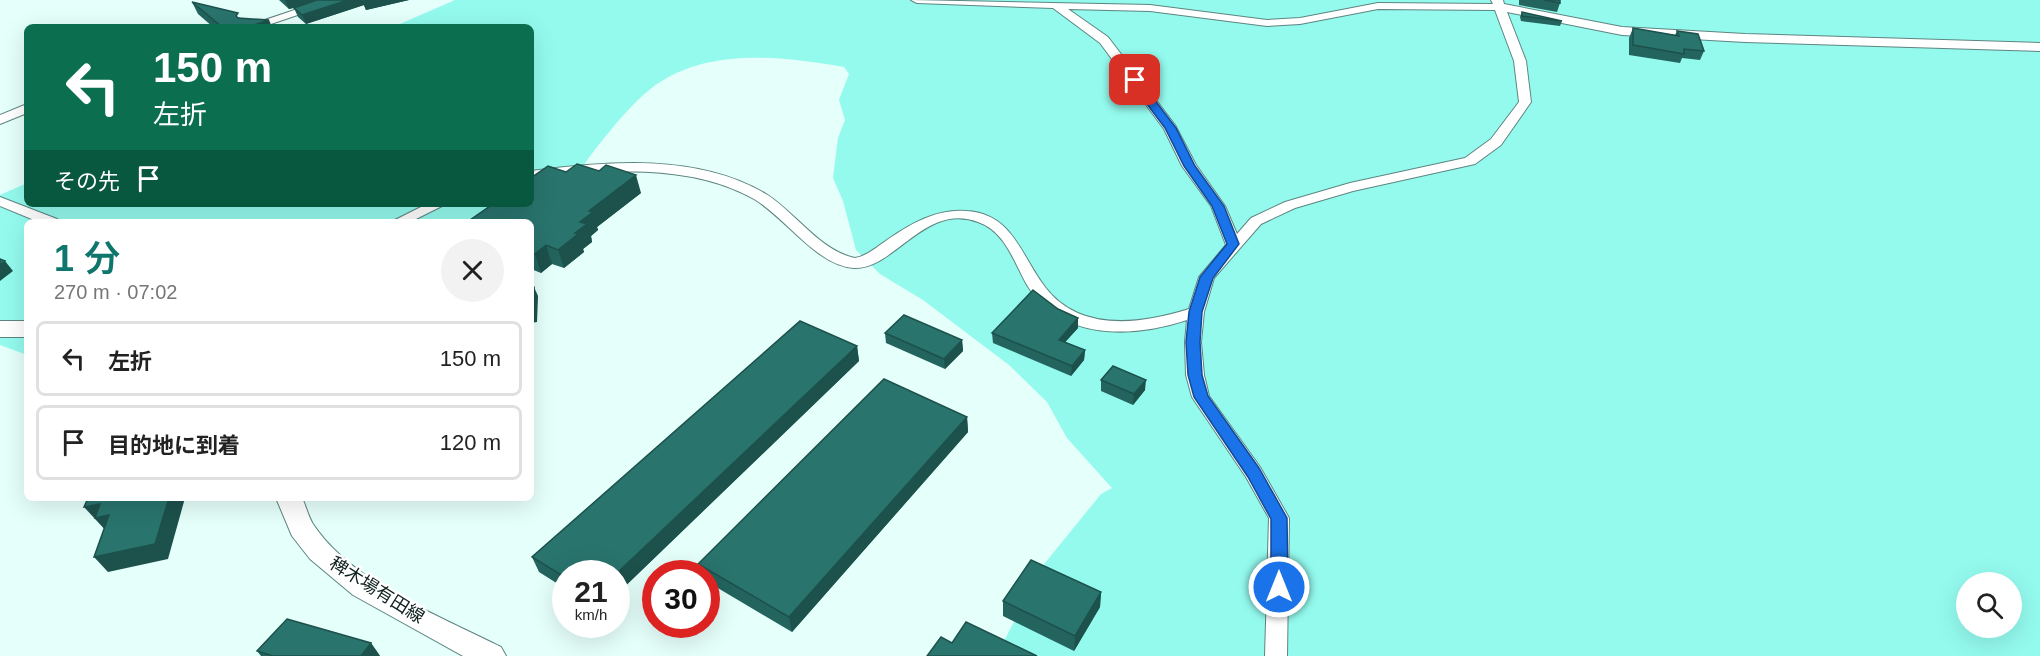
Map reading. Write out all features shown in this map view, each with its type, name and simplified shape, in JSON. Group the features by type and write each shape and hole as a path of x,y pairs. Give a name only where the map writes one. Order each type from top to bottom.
{"main road":[{"path":"0,329 24,329"},
{"name":"稗木場有田線","path":"291,501 303,531 325,559 372,591 491,656"}],"street":[{"path":"260,24 336,0"},
{"path":"917,0 1150,8 1267,22 1300,21 1378,6 1498,3 1623,31 2040,47"},
{"path":"1276,656 1279,518 1253,472 1201,397 1195,375 1193,342 1196,312 1206,277 1256,220 1290,205 1350,188 1470,161 1496,142 1525,102 1520,61 1498,3"},
{"path":"1057,6 1104,40 1170,128 1189,166 1218,206 1233,244"},
{"path":"0,120 24,109"},
{"path":"534,175 578,168 625,167 661,169 718,181 758,195 823,247 844,261 855,263 881,254 892,242 932,219 956,216 982,218 997,226 1011,240 1042,294 1058,307 1080,318 1106,328 1154,326 1196,312"},
{"path":"0,201 45,219"},
{"path":"405,219 433,207"}],"shaded area":[{"path":"455,0 2040,0 2040,656 996,656 1045,563 1101,494 1112,488 1067,438 1047,402 1009,365 923,300 880,274 856,250 843,201 833,178 838,138 845,120 839,100 849,74 844,67 820,63 745,58 696,65 674,74 653,87 630,108 592,153 560,200 534,220 24,219 24,354 0,345 0,195 24,184 24,207 534,207 534,24 400,24"}],"building":[{"path":"317,0 348,0 302,15 294,8"},
{"path":"1544,0 1560,0 1560,3"},
{"path":"192,2 238,13 236,16 238,18 269,20 257,24 218,24"},
{"path":"1522,12 1562,21 1522,16"},
{"path":"1633,28 1679,36 1677,31 1698,34 1704,51 1684,49 1684,54 1633,45"},
{"path":"577,164 599,171 606,165 636,175 589,211 593,212 580,222 587,224 558,250 546,245 534,254 534,219 471,219 489,207 534,207 534,176 548,166 566,172"},
{"path":"1033,290 1058,309 1078,318 1059,340 1085,350 1072,366 992,333"},
{"path":"904,315 962,340 944,359 885,333"},
{"path":"800,321 857,346 630,561 552,560 552,569 532,557"},
{"path":"1113,366 1146,380 1134,394 1101,380"},
{"path":"884,379 967,417 789,617 720,577 720,560 702,560"},
{"path":"87,501 168,501 155,544 94,557 109,515 95,518 100,504 84,507"},
{"path":"1031,560 1101,592 1075,636 1003,601"},
{"path":"287,619 371,643 361,656 273,656 257,651"},
{"path":"966,622 1037,656 927,656 941,637 952,643"}],"route":[{"path":"1135,80 1170,128 1189,166 1218,206 1233,244 1206,277 1196,312 1193,342 1195,375 1201,397 1253,472 1279,518 1279,587"}]}
